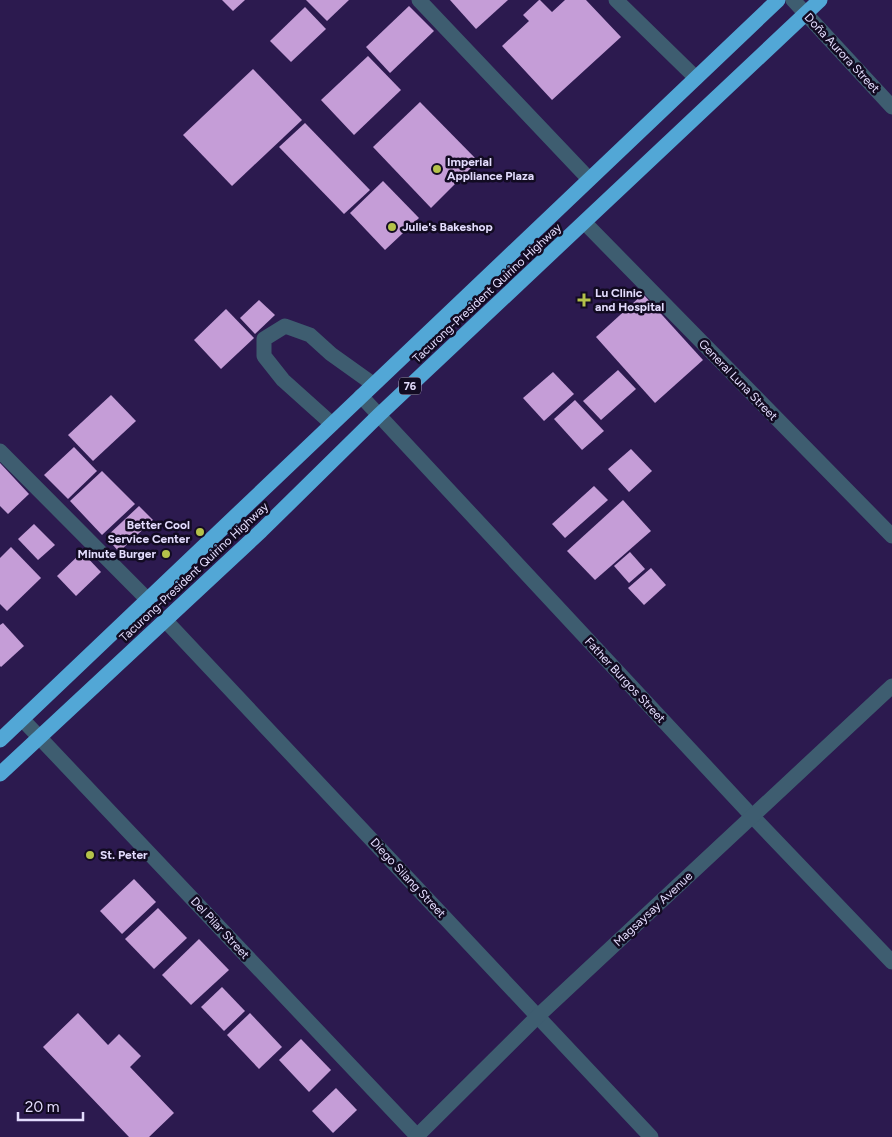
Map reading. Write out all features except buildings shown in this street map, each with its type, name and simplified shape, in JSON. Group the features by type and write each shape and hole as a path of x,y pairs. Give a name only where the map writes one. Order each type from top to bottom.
{"highway":[{"name":"Tacurong-President Quirino Highway","path":"0,740 778,0"},
{"name":"Tacurong-President Quirino Highway","path":"0,774 261,531 379,415 820,0"}],"street":[{"path":"419,0 589,180"},
{"path":"616,0 696,78"},
{"name":"Doña Aurora Street","path":"793,0 892,106"},
{"name":"General Luna Street","path":"585,223 892,536"},
{"path":"332,424 283,380 264,356 264,339 285,326 310,335 331,354 373,384"},
{"name":"Father Burgos Street","path":"361,396 752,816 892,962"},
{"path":"0,451 147,599"},
{"name":"Diego Silang Street","path":"164,620 651,1137"},
{"name":"Magsaysay Avenue","path":"418,1137 538,1016 892,686"},
{"name":"Del Pilar Street","path":"22,719 418,1137"}],"place":[{"name":"Imperial Appliance Plaza","path":"437,169"},
{"name":"Julie's Bakeshop","path":"392,227"},
{"name":"Lu Clinic and Hospital","path":"584,300"},
{"name":"Better Cool Service Center","path":"200,532"},
{"name":"Minute Burger","path":"166,554"},
{"name":"St. Peter","path":"90,855"}]}
